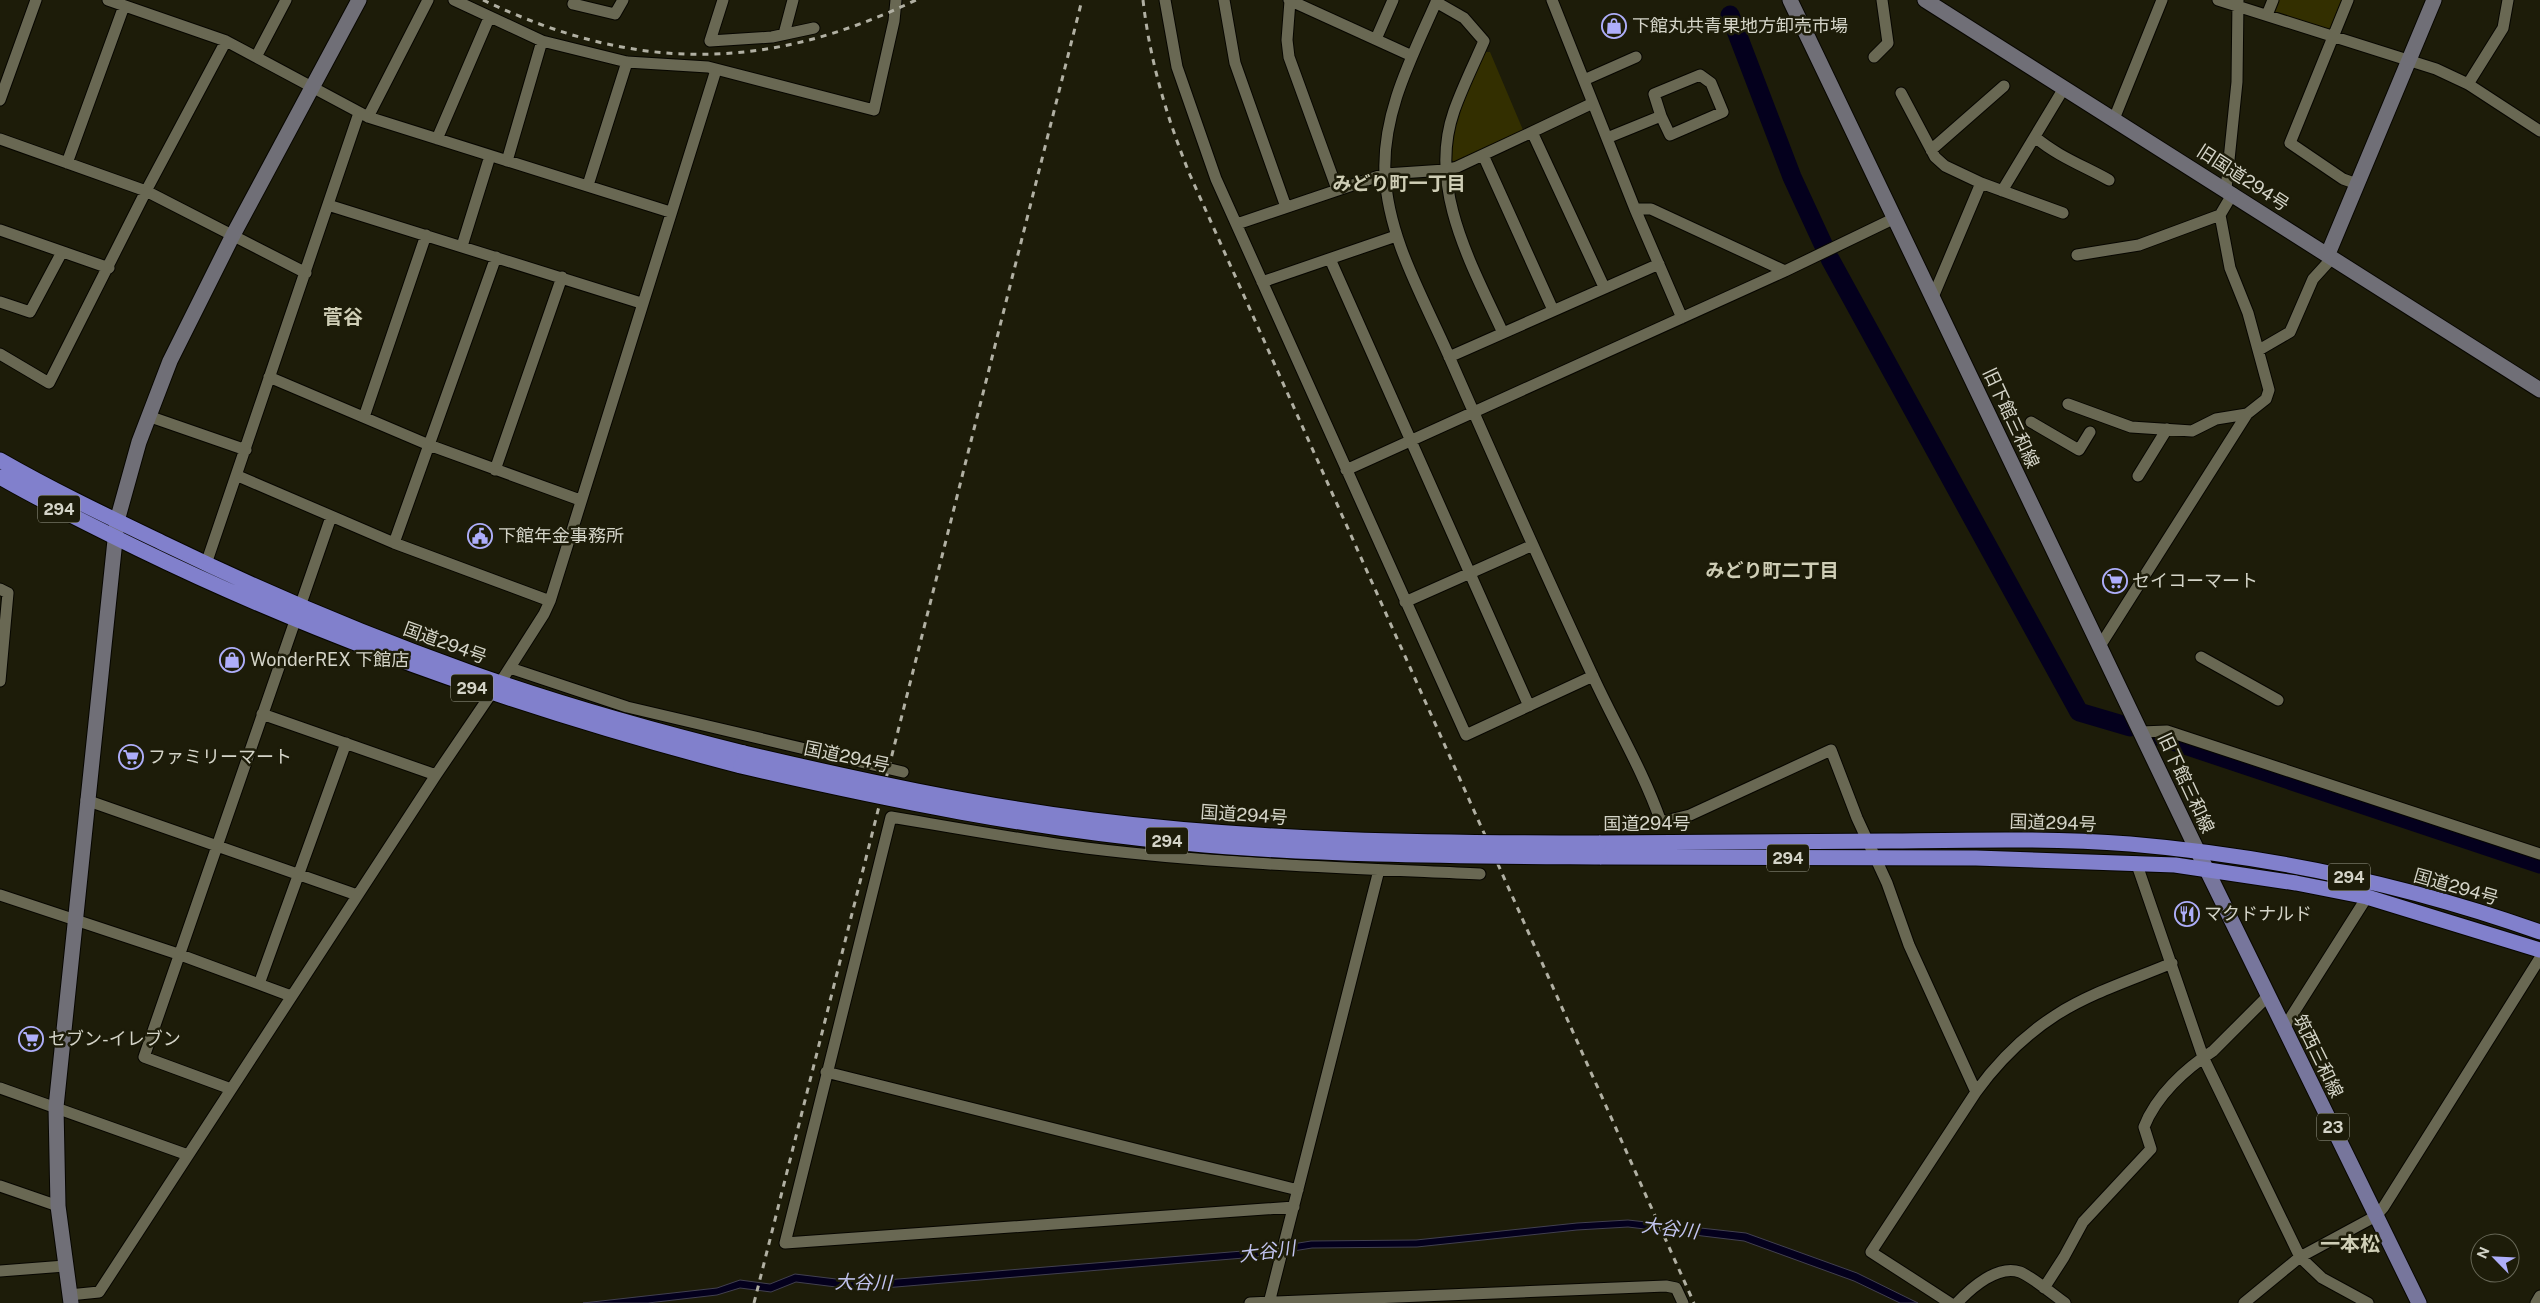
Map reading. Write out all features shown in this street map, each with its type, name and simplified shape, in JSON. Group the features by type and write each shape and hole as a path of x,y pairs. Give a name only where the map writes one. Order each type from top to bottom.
{"highway":[{"name":"国道294号","path":"0,460 206,564 297,614 413,667 635,726 742,760 940,796 1093,820 1164,828 1332,840 1600,850 2136,862 2206,868 2367,897 2540,950"},
{"name":"国道294号","path":"0,477 212,584 297,614"},
{"name":"国道294号","path":"1600,850 1868,841 2072,841 2198,852 2276,863 2376,883 2453,904 2540,932"}],"main road":[{"name":"筑西三和線","path":"2198,852 2418,1303"}],"street":[{"path":"0,100 36,0"},
{"path":"108,0 226,41 363,115 670,212"},
{"path":"256,57 286,0"},
{"path":"360,0 233,235 170,361 148,416 118,521 86,800 56,1107 58,1206 70,1299 99,1292 357,895 436,775 510,668 544,614 550,601 641,303 716,70"},
{"path":"206,564 238,476 269,377 328,205 363,115 428,0"},
{"path":"454,0 489,18 542,41 627,62 708,67 874,110 894,22 896,0"},
{"path":"575,0 573,4 615,14 622,0"},
{"path":"723,0 710,41 784,34 814,28"},
{"path":"784,34 793,0"},
{"path":"1165,0 1169,33 1197,131 1236,224 1466,735 1593,676"},
{"path":"1224,0 1235,63 1286,207"},
{"path":"1337,189 1289,58 1287,40 1289,0 1412,56"},
{"path":"1376,39 1393,0"},
{"path":"1552,0 1635,209 1682,318"},
{"name":"旧下館三和線","path":"1790,0 2198,852"},
{"path":"1874,57 1888,43 1882,0"},
{"name":"旧国道294号","path":"1925,0 2229,191 2540,390"},
{"path":"2114,119 2162,0"},
{"path":"2218,0 2238,3 2266,15 2408,62 2436,69 2468,84 2540,131"},
{"path":"2266,15 2272,0"},
{"path":"2348,0 2290,143 2343,178 2357,184"},
{"path":"2259,350 2290,332 2313,280 2330,256 2357,184 2434,0"},
{"path":"2468,84 2501,33 2508,0"},
{"path":"1503,333 1455,220 1449,200 1445,170 1446,145 1454,111 1484,42 1464,18 1436,1 1412,56 1390,121 1385,174 1396,236 1473,413 1593,676 1647,783 1660,822 1690,815 1831,750 1876,857 1909,945 1976,1092"},
{"path":"2100,646 2247,414 2266,399 2269,390 2259,350 2230,268 2220,215 2229,191 2237,82 2238,3"},
{"path":"67,163 124,6"},
{"path":"437,139 489,18"},
{"path":"0,354 49,383 109,268 146,191 226,41"},
{"path":"507,161 542,41"},
{"path":"1584,80 1636,57"},
{"path":"588,185 627,62"},
{"path":"1700,75 1711,83 1723,112 1670,135 1661,116 1654,94 1700,75"},
{"path":"1931,150 2004,86"},
{"path":"2002,191 2064,88"},
{"path":"1901,93 1931,150 1945,166 1981,183 2063,213"},
{"path":"1236,224 1385,174 1445,170 1483,155 1593,103"},
{"path":"1607,138 1661,116"},
{"path":"1532,132 1604,288"},
{"path":"2035,137 2054,153 2076,161 2109,180"},
{"path":"0,139 146,191 306,273"},
{"path":"1483,155 1553,310"},
{"path":"462,246 490,156"},
{"path":"1933,297 1981,183"},
{"path":"328,205 496,256 641,303"},
{"path":"1635,209 1651,209 1785,272"},
{"path":"2076,255 2139,245 2220,215"},
{"path":"1346,470 1785,272 1896,218"},
{"path":"0,230 109,268"},
{"path":"364,417 426,235"},
{"path":"1262,282 1396,236"},
{"path":"0,302 30,312 62,252"},
{"path":"394,543 496,256"},
{"path":"1330,259 1529,706"},
{"path":"1449,357 1659,264"},
{"path":"495,470 562,277"},
{"path":"269,377 429,445 580,500"},
{"path":"2068,404 2131,427 2192,431 2216,419 2247,414"},
{"path":"148,416 246,450"},
{"path":"2032,422 2079,450 2090,432"},
{"path":"2138,476 2167,429"},
{"path":"238,476 394,543 550,601"},
{"path":"231,1089 144,1057 215,846 331,517"},
{"path":"1405,602 1533,545"},
{"path":"0,589 8,593 0,681"},
{"path":"2201,657 2278,700"},
{"path":"510,668 627,707 903,772"},
{"path":"262,714 436,775"},
{"path":"2141,732 2167,731 2540,854"},
{"path":"259,984 300,875 346,743"},
{"path":"86,800 357,895"},
{"path":"1292,1213 785,1243 826,1072 892,816 981,833 1119,852 1267,864 1480,874"},
{"path":"2136,862 2203,1057 2300,1257 2322,1278 2368,1303"},
{"path":"1270,1300 1379,870"},
{"path":"0,895 178,954 291,996"},
{"path":"2284,1028 2367,897"},
{"path":"2244,1303 2300,1257 2376,1216 2383,1208 2540,958"},
{"path":"1950,1303 1872,1252 1976,1092 1993,1069 2031,1034 2058,1014 2172,963"},
{"path":"2044,1288 2083,1222 2151,1149 2144,1128 2157,1101 2268,996"},
{"path":"826,1072 1298,1190"},
{"path":"0,1088 188,1155"},
{"path":"0,1186 58,1206"},
{"path":"0,1270 65,1266"},
{"path":"1957,1303 1970,1288 2001,1272 2020,1272 2065,1303"},
{"path":"1250,1303 1270,1300 1666,1286 1676,1288 1683,1303"},
{"path":"2536,1303 2540,1296"}],"shaded area":[{"path":"2278,0 2344,0 2332,27 2325,31 2279,18 2274,10"},
{"path":"1484,52 1490,52 1523,130 1455,162 1451,160 1455,121"}],"water":[{"name":"大谷川","path":"1628,1220 1746,1233 1857,1273 1918,1303 1900,1303 1854,1281 1744,1241 1628,1227 1577,1230 1417,1247 1312,1248 1256,1257 860,1290 796,1282 771,1292 740,1288 717,1295 648,1303 583,1303 717,1288 740,1280 770,1284 795,1274 861,1282 1255,1250 1311,1241 1416,1240 1577,1223"}],"waterway":[{"path":"1730,15 1792,177 1823,244"},
{"path":"1830,259 2079,712 2130,727"},
{"path":"2161,737 2540,864"}],"railway":[{"path":"483,0 539,24 593,41 646,51 699,54 752,51 805,41 860,24 916,0"},
{"path":"754,1303 1082,0"},
{"path":"1143,0 1150,45 1160,89 1190,175 1694,1303"}],"place":[{"name":"下館丸共青果地方卸売市場","path":"1614,26"},
{"name":"下館年金事務所","path":"480,536"},
{"name":"セイコーマート","path":"2115,581"},
{"name":"WonderREX 下館店","path":"232,660"},
{"name":"ファミリーマート","path":"131,757"},
{"name":"マクドナルド","path":"2187,914"},
{"name":"セブン-イレブン","path":"31,1039"}],"district":[{"name":"みどり町一丁目","path":"1399,183"},
{"name":"菅谷","path":"343,317"},
{"name":"みどり町二丁目","path":"1772,570"},
{"name":"一本松","path":"2350,1244"}]}
